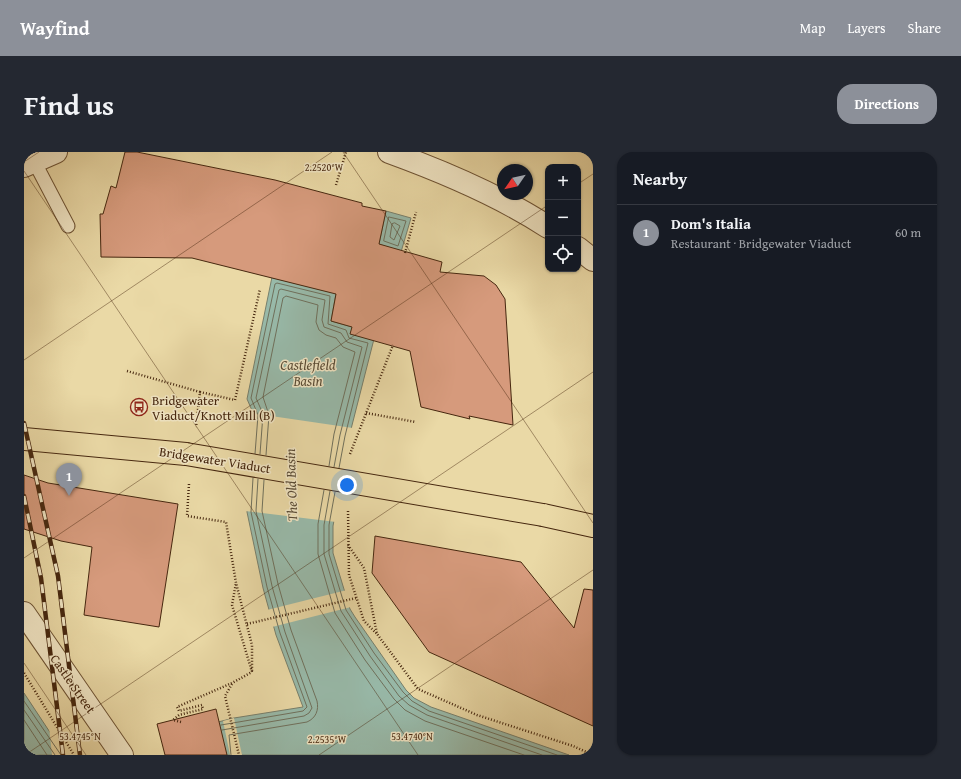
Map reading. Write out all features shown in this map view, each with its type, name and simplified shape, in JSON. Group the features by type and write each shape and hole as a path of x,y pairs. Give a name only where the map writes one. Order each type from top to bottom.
{"main road":[{"name":"Bridgewater Viaduct","path":"24,439 186,454 543,515 593,526"}],"street":[{"path":"29,164 56,152"},
{"path":"389,152 439,171 511,204 545,225"},
{"path":"581,250 593,260"},
{"name":"Castle Street","path":"24,614 122,755"}],"lane":[{"path":"29,164 68,226"}],"path":[{"path":"336,185 346,152"},
{"path":"405,253 416,212"},
{"path":"200,392 235,400 260,289"},
{"path":"366,413 416,422"},
{"path":"348,545 364,568 377,634"},
{"path":"349,575 364,621 377,634 418,689 477,715 573,746 593,755"},
{"path":"236,583 232,605 252,672"},
{"path":"247,624 356,598"},
{"path":"242,602 252,645 252,672"},
{"path":"181,722 173,720 179,715 203,709 202,705 178,711 177,707 232,683 252,672"},
{"path":"24,673 74,755"},
{"path":"232,683 225,696 238,755"}],"water":[{"path":"386,211 411,218 401,252 379,244"},
{"name":"Castlefield Basin","path":"272,277 336,293 331,321 352,327 374,339 349,437 333,526 333,553 350,609 406,690 414,698 431,707 569,755 216,755 210,724 234,718 303,707 276,635 263,588 247,512 254,415 247,399"},
{"path":"24,693 65,755 24,755"}],"pier":[{"path":"251,413 353,428 336,522 245,511"},
{"path":"347,590 351,607 272,627 267,610"},
{"path":"234,718 242,755 230,755 223,721"},
{"path":"49,727 67,754 67,755 52,755"}],"building":[{"path":"125,152 137,152 275,180 362,203 362,206 386,211 379,244 442,262 440,272 484,276 496,285 505,299 513,425 469,416 470,419 421,407 410,351 350,334 352,327 331,321 336,294 192,258 101,257 100,214 103,214 111,186 116,188"},
{"path":"24,475 48,483 178,504 159,627 84,615 92,547 61,541 24,529"},
{"path":"375,536 521,562 574,628 584,589 593,590 593,726 429,652 372,573"},
{"path":"216,709 227,755 165,755 157,724"}],"railway":[{"path":"24,423 58,576 80,755"},
{"path":"24,496 41,578 63,755"}],"place":[{"name":"Bridgewater Viaduct/Knott Mill (B)","path":"139,407"},
{"name":"Dom's Italia","path":"69,496"}],"water label":[{"name":"The Old Basin","path":"291,485"}]}
